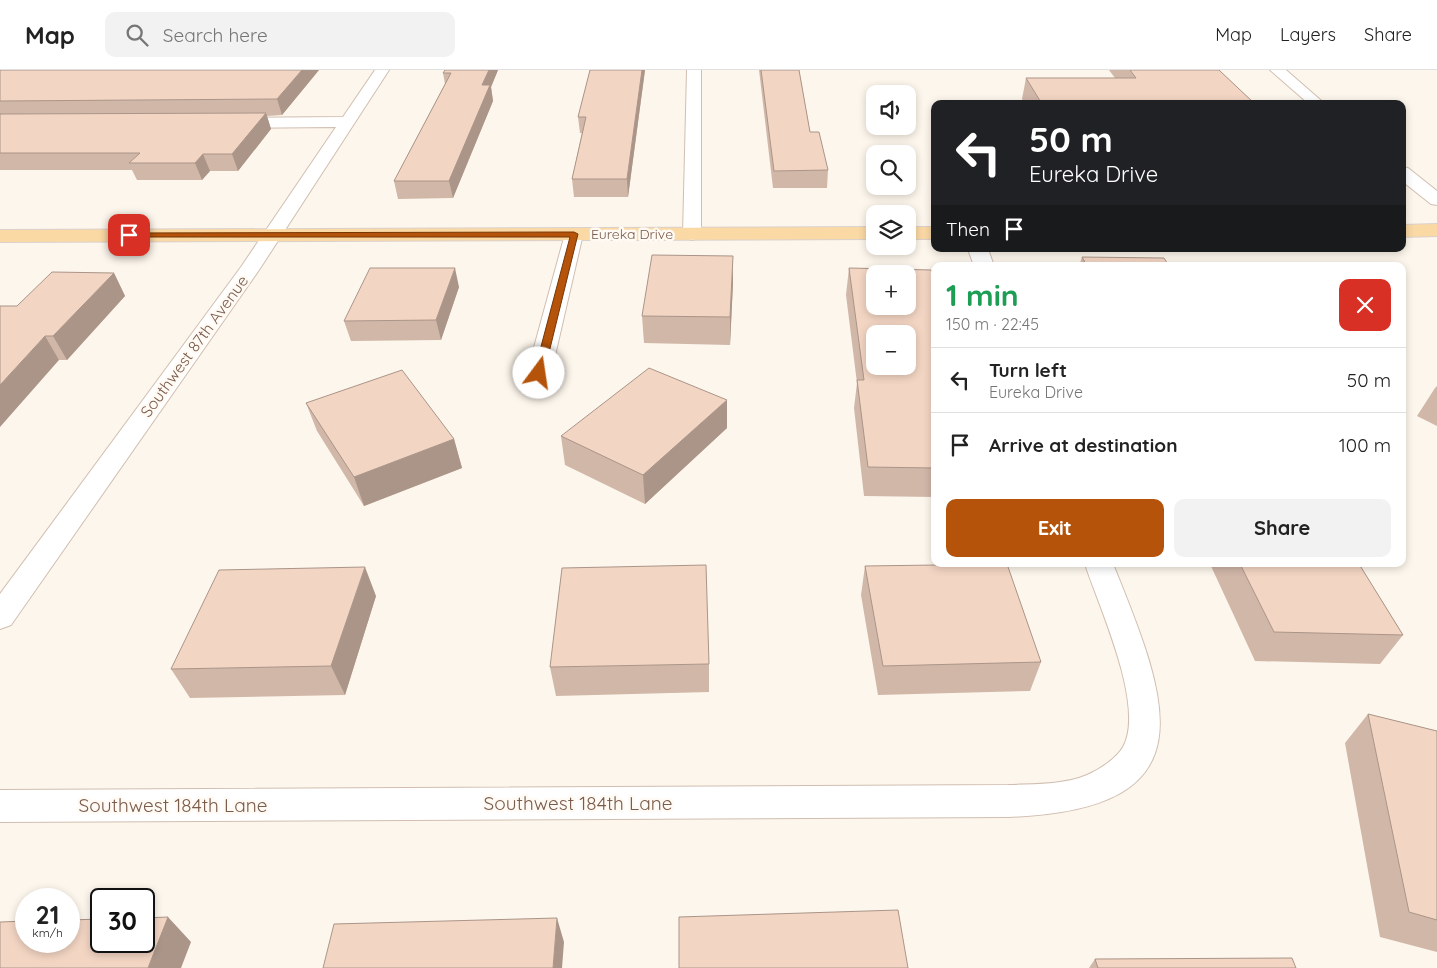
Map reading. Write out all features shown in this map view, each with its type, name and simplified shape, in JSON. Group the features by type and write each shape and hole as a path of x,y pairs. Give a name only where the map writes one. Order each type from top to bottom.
{"main road":[{"path":"1406,230 1437,230"},
{"name":"Eureka Drive","path":"0,236 866,233"},
{"path":"916,233 931,233"}],"street":[{"name":"Southwest 87th Avenue","path":"0,617 273,234 382,70"},
{"path":"692,234 694,70"},
{"path":"1277,70 1313,100"},
{"path":"214,123 346,122"},
{"path":"1406,175 1437,200"},
{"path":"539,373 574,234"},
{"name":"Southwest 184th Lane","path":"0,806 1008,801 1056,798 1095,788 1121,774 1140,752 1145,728 1145,705 1129,643 1100,567"}],"building":[{"path":"0,70 302,70 277,99 0,101"},
{"path":"445,70 489,70 482,85 490,85 449,181 394,181 451,73 443,73"},
{"path":"590,70 642,70 627,179 572,179 586,117 578,117"},
{"path":"761,70 799,70 810,132 819,132 828,170 774,171"},
{"path":"1130,70 1219,70 1251,100 1040,100 1026,78 1136,78"},
{"path":"266,113 232,154 203,154 195,163 129,163 140,153 0,153 0,114"},
{"path":"652,255 733,256 730,317 642,316"},
{"path":"1082,257 1164,258 1166,262 1085,262"},
{"path":"370,268 455,268 436,320 344,321"},
{"path":"849,268 866,268 866,315 916,315 916,270 931,270 931,468 868,467 857,380 864,380"},
{"path":"52,272 114,273 53,336 45,336 0,385 0,306 17,306"},
{"path":"649,368 727,400 643,475 561,436"},
{"path":"402,370 454,439 354,477 306,403"},
{"path":"706,565 709,664 550,667 562,568"},
{"path":"865,566 1008,567 1041,662 883,666"},
{"path":"365,567 331,666 171,669 219,570"},
{"path":"1242,567 1361,567 1403,635 1274,632"},
{"path":"1368,714 1437,731 1437,920 1409,912"},
{"path":"898,910 908,968 679,968 679,917"},
{"path":"168,917 155,950 155,918"},
{"path":"557,918 553,968 323,968 334,924"},
{"path":"90,919 90,953 154,953 148,968 0,968 0,922 15,921 15,953 80,953 80,920"},
{"path":"1292,958 1296,968 1098,968 1095,959"}],"route":[{"path":"129,235 574,234 539,373"}]}
